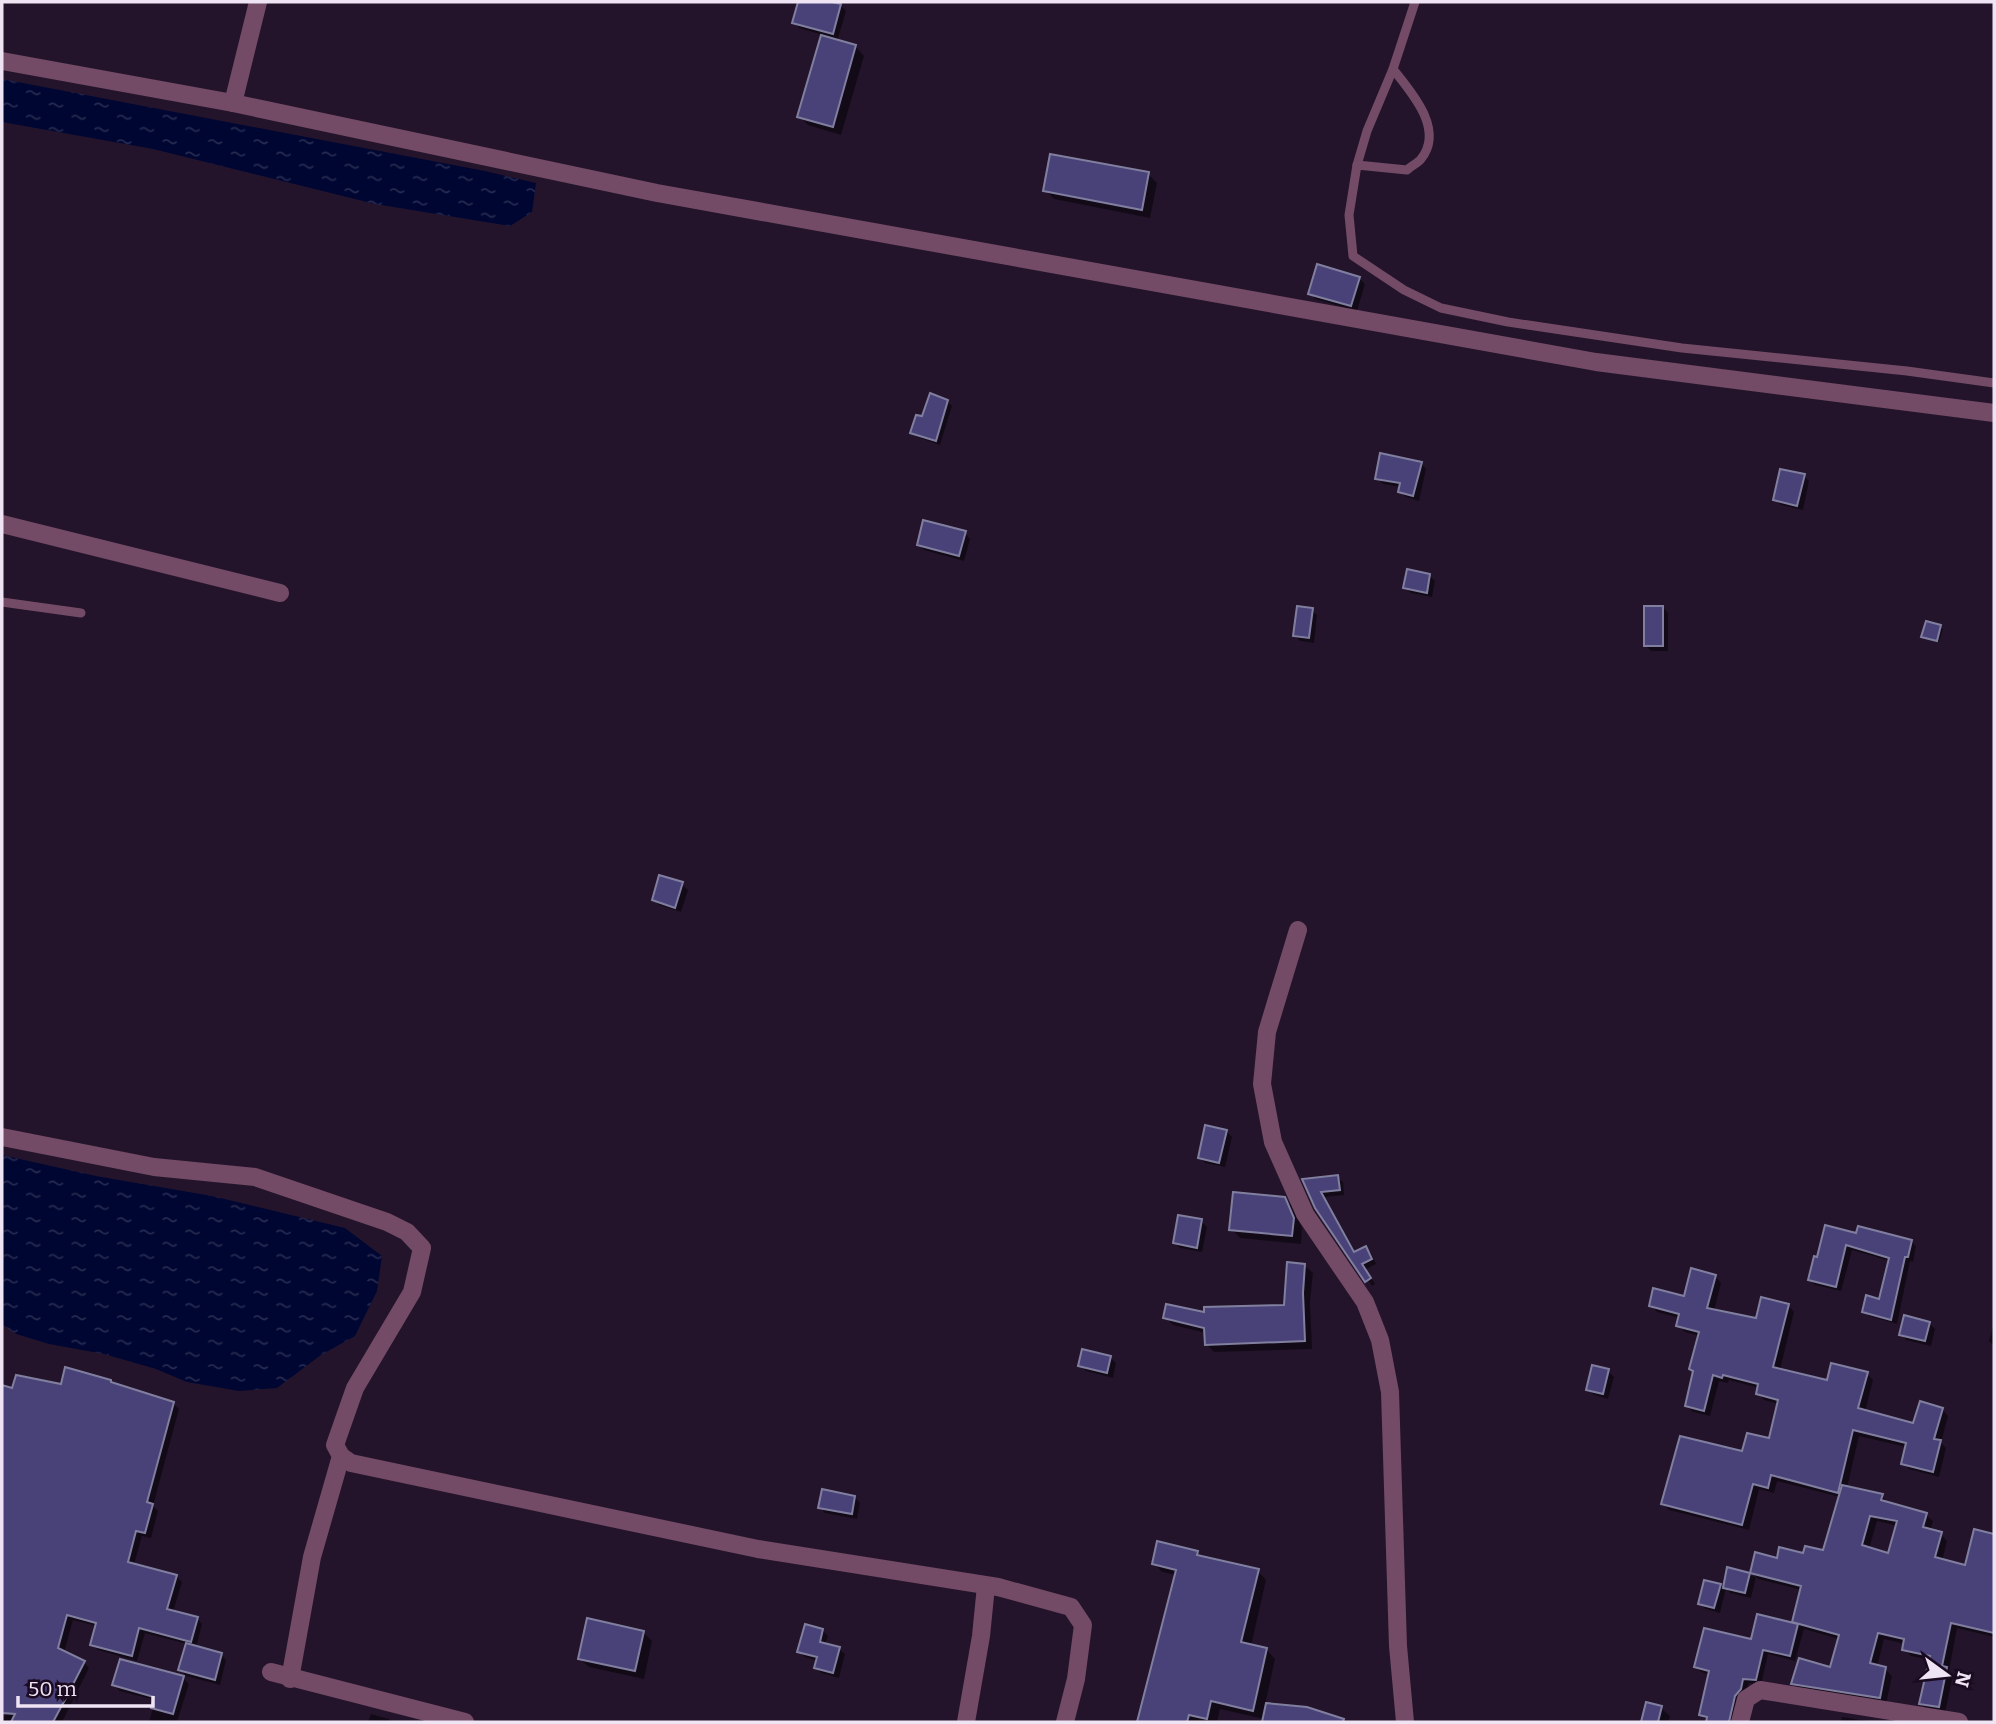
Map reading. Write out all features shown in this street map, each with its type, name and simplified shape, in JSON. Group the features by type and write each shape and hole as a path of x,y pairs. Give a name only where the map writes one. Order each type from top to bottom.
{"street":[{"path":"233,103 258,2"},
{"path":"2,61 233,103 657,192 1596,362 1994,413"},
{"path":"3,529 281,593"},
{"path":"1298,930 1267,1032 1262,1084 1273,1142 1305,1214 1365,1302 1380,1340 1390,1392 1398,1646 1405,1722"},
{"path":"2,1138 154,1167 255,1177 387,1222 407,1232 422,1248 412,1293 355,1388 335,1445 341,1457 351,1463 758,1549 986,1586 1071,1607 1083,1625 1076,1679 1065,1722"},
{"path":"290,1679 312,1557 341,1457"},
{"path":"966,1722 981,1636 986,1586"},
{"path":"271,1672 465,1722"},
{"path":"1740,1722 1746,1699 1760,1690 1924,1719 1959,1722"}],"lane":[{"path":"1415,2 1357,165 1349,215 1353,256 1404,289 1441,308 1508,322 1682,348 1907,371 1994,383"},
{"path":"1357,165 1407,170 1421,159 1429,138 1426,119 1414,97 1393,69"},
{"path":"2,602 81,613"}],"water":[{"path":"2,79 536,183 532,212 510,226 375,204 153,149 2,122"},
{"path":"2,1155 96,1176 212,1196 345,1228 382,1256 377,1291 355,1336 321,1355 277,1388 239,1391 187,1382 156,1369 104,1354 49,1344 16,1334 2,1324"}],"building":[{"path":"798,2 841,4 833,34 792,23"},
{"path":"821,35 856,45 833,127 797,117"},
{"path":"1050,154 1149,172 1142,210 1043,191"},
{"path":"1317,264 1360,277 1351,306 1308,294"},
{"path":"930,393 948,400 936,441 910,433 916,415 922,416"},
{"path":"1380,453 1422,462 1413,496 1398,492 1400,483 1375,479"},
{"path":"1780,469 1805,474 1797,506 1773,500"},
{"path":"923,520 966,531 959,556 917,545"},
{"path":"1407,569 1430,574 1427,593 1403,588"},
{"path":"1297,606 1313,608 1309,638 1293,636"},
{"path":"1644,606 1663,606 1663,646 1644,646"},
{"path":"1926,621 1941,625 1937,641 1921,637"},
{"path":"659,875 683,882 675,908 652,900"},
{"path":"1205,1125 1227,1130 1219,1163 1198,1158"},
{"path":"1338,1175 1340,1190 1321,1192 1354,1252 1366,1246 1372,1259 1362,1264 1371,1278 1365,1282 1315,1208 1302,1179"},
{"path":"1233,1192 1285,1197 1294,1218 1292,1236 1229,1230"},
{"path":"1178,1215 1202,1219 1197,1248 1173,1243"},
{"path":"1825,1225 1856,1233 1858,1226 1912,1240 1908,1257 1905,1257 1891,1320 1862,1312 1866,1295 1879,1299 1889,1258 1846,1245 1836,1287 1808,1280"},
{"path":"1287,1262 1305,1264 1305,1341 1205,1345 1204,1328 1163,1318 1166,1304 1204,1312 1204,1307 1284,1305"},
{"path":"1691,1268 1716,1275 1707,1308 1756,1318 1761,1297 1789,1304 1773,1367 1827,1380 1831,1363 1868,1372 1858,1408 1913,1423 1920,1401 1943,1408 1934,1439 1941,1440 1933,1472 1901,1464 1906,1443 1853,1430 1838,1493 1771,1475 1768,1488 1753,1484 1742,1525 1661,1504 1680,1436 1742,1451 1747,1433 1769,1438 1778,1400 1756,1394 1758,1384 1713,1375 1704,1411 1685,1406 1693,1371 1689,1369 1699,1332 1676,1326 1679,1314 1649,1306 1653,1288 1684,1296"},
{"path":"1904,1315 1930,1322 1925,1341 1899,1335"},
{"path":"1082,1349 1111,1356 1107,1373 1078,1366"},
{"path":"1592,1365 1609,1369 1603,1394 1586,1390"},
{"path":"65,1367 174,1402 147,1502 153,1504 145,1533 136,1531 128,1562 177,1575 167,1609 198,1617 191,1642 139,1628 132,1656 90,1645 96,1623 67,1615 58,1648 85,1661 67,1696 53,1722 11,1722 15,1714 2,1713 2,1385 12,1388 16,1375 61,1384"},
{"path":"1842,1485 1883,1494 1881,1500 1927,1513 1923,1527 1942,1532 1935,1557 1965,1565 1974,1529 1994,1534 1994,1633 1951,1623 1942,1666 1947,1667 1939,1707 1919,1704 1930,1656 1902,1650 1904,1639 1878,1633 1870,1663 1886,1667 1880,1698 1791,1684 1799,1658 1830,1667 1839,1635 1792,1622 1801,1586 1750,1573 1755,1552 1777,1558 1779,1547 1803,1553 1805,1546 1823,1550","holes":["1870,1516 1897,1521 1888,1553 1862,1545"]},
{"path":"822,1489 855,1496 852,1514 818,1508"},
{"path":"1157,1541 1198,1551 1197,1555 1259,1569 1241,1642 1267,1648 1253,1711 1211,1701 1207,1719 1189,1715 1187,1722 1137,1722 1176,1570 1152,1564"},
{"path":"1727,1567 1750,1573 1745,1593 1723,1588"},
{"path":"1704,1580 1721,1584 1714,1608 1698,1604"},
{"path":"1757,1614 1798,1624 1790,1656 1763,1650 1756,1680 1743,1679 1741,1689 1735,1696 1729,1722 1706,1722 1707,1717 1699,1715 1709,1671 1694,1667 1704,1628 1751,1639"},
{"path":"587,1618 644,1631 635,1671 578,1659"},
{"path":"805,1624 823,1629 820,1642 840,1647 833,1673 814,1668 817,1657 797,1652"},
{"path":"186,1643 222,1653 215,1680 178,1670"},
{"path":"120,1659 184,1676 173,1714 151,1708 154,1697 112,1685"},
{"path":"1646,1702 1662,1706 1658,1722 1641,1722"},
{"path":"1266,1703 1307,1707 1344,1719 1343,1722 1262,1722"}]}
